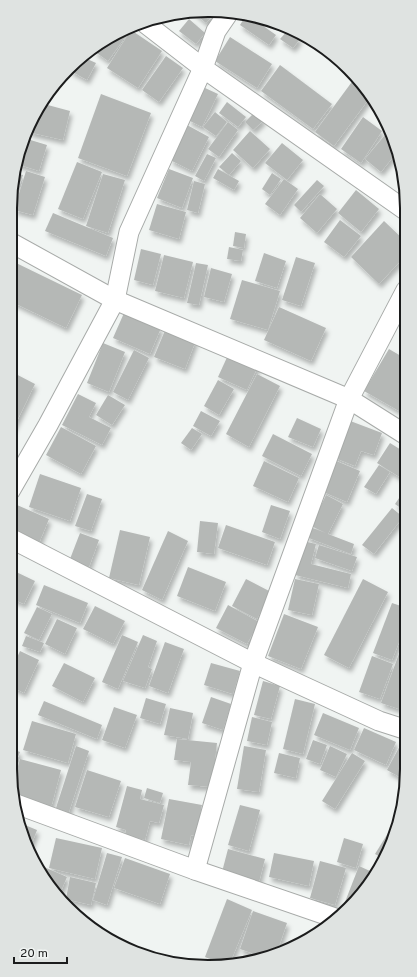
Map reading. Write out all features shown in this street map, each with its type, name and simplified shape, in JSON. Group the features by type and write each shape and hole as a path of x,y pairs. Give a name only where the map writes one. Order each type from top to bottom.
{"street":[{"path":"17,479 48,425 115,300 129,232 204,68 216,32 225,18"},
{"path":"149,26 204,68 400,206"},
{"path":"17,246 115,300 349,399 400,431"},
{"path":"195,870 253,663 349,399 400,301"},
{"path":"17,542 253,663 379,721 400,728"},
{"path":"21,806 195,870 330,916"}],"building":[{"path":"199,17 211,17 206,23"},
{"path":"189,19 205,33 196,44 179,31"},
{"path":"243,21 262,25 276,35 269,45 240,25"},
{"path":"134,32 162,51 138,88 107,68 128,35"},
{"path":"285,33 299,40 293,48 280,39"},
{"path":"126,36 108,61 97,53"},
{"path":"230,37 272,64 257,88 215,61"},
{"path":"166,56 183,68 159,102 142,90"},
{"path":"89,60 96,63 87,80 74,73"},
{"path":"280,65 332,104 313,129 261,91"},
{"path":"352,82 367,101 334,146 315,132"},
{"path":"205,88 218,94 202,127 188,120"},
{"path":"101,94 151,113 127,176 78,158"},
{"path":"227,102 246,117 238,127 219,113"},
{"path":"47,105 70,111 63,140 33,133"},
{"path":"215,112 227,122 216,136 203,127"},
{"path":"255,112 264,120 253,130 245,122"},
{"path":"363,117 382,131 361,163 341,149"},
{"path":"228,122 238,130 219,157 208,149"},
{"path":"187,125 209,137 192,171 170,160"},
{"path":"250,131 270,149 253,168 233,150"},
{"path":"385,135 393,157 381,172 365,159"},
{"path":"30,140 47,145 39,171 22,166"},
{"path":"282,143 303,160 287,180 265,163"},
{"path":"232,153 241,161 229,175 219,167"},
{"path":"207,154 216,158 204,181 195,176"},
{"path":"77,162 102,172 83,219 58,209"},
{"path":"169,169 193,178 182,208 157,198"},
{"path":"218,169 239,181 234,190 213,178"},
{"path":"26,171 45,177 33,215 17,211 17,200"},
{"path":"272,173 281,179 270,195 262,189"},
{"path":"20,174 23,175 18,188"},
{"path":"103,174 125,180 108,233 86,226"},
{"path":"284,179 298,189 280,215 265,204"},
{"path":"317,180 324,186 301,212 294,205"},
{"path":"194,181 205,184 198,213 187,210"},
{"path":"356,190 379,209 361,232 338,213"},
{"path":"320,194 337,209 317,233 300,218"},
{"path":"157,204 186,212 179,239 149,230"},
{"path":"53,213 113,238 106,256 45,231"},
{"path":"340,220 361,236 344,257 324,242"},
{"path":"384,221 400,236 400,261 379,284 351,257"},
{"path":"235,232 246,234 244,248 233,246"},
{"path":"229,247 243,250 241,261 227,259"},
{"path":"141,249 161,254 153,285 134,280"},
{"path":"264,253 286,261 277,288 255,281"},
{"path":"164,255 193,262 184,298 155,291"},
{"path":"296,257 315,263 301,306 282,300"},
{"path":"17,263 82,295 66,328 17,304"},
{"path":"196,263 208,265 199,305 187,303"},
{"path":"211,268 232,274 224,302 204,297"},
{"path":"242,280 280,291 268,330 230,319"},
{"path":"279,307 326,328 311,361 264,340"},
{"path":"124,313 161,328 150,354 113,338"},
{"path":"166,328 196,340 185,369 154,357"},
{"path":"103,343 125,352 109,392 87,383"},
{"path":"389,349 400,355 399,411 364,391"},
{"path":"134,350 149,358 128,400 113,392"},
{"path":"229,353 258,366 247,390 218,377"},
{"path":"257,374 280,386 249,447 226,434"},
{"path":"17,375 35,384 17,421"},
{"path":"218,380 234,389 219,415 204,406"},
{"path":"78,394 96,403 89,417 111,428 102,445 62,425"},
{"path":"108,395 125,405 112,425 96,415"},
{"path":"201,411 220,421 211,436 193,426"},
{"path":"297,418 321,429 313,447 288,437"},
{"path":"345,419 382,433 374,455 361,451 355,466 330,456"},
{"path":"61,427 96,446 81,474 46,455"},
{"path":"192,428 202,434 191,450 181,443"},
{"path":"273,434 312,454 301,476 262,456"},
{"path":"390,443 400,449 400,477 377,463"},
{"path":"334,460 360,471 347,502 321,491"},
{"path":"264,461 299,478 288,502 253,486"},
{"path":"379,465 390,472 376,494 364,487"},
{"path":"40,474 81,488 70,521 29,507"},
{"path":"87,494 102,499 91,531 75,526"},
{"path":"326,495 343,504 328,534 354,544 351,554 306,537 310,527 326,533 311,526"},
{"path":"400,497 400,508 395,504"},
{"path":"17,505 49,519 39,543 17,534"},
{"path":"271,505 290,511 280,539 262,532"},
{"path":"392,508 400,515 400,521 374,554 362,545"},
{"path":"200,521 218,523 214,554 197,552"},
{"path":"226,525 275,542 267,565 218,548"},
{"path":"120,530 150,537 139,585 109,578"},
{"path":"168,531 188,541 162,600 142,590"},
{"path":"80,533 99,540 89,567 70,559"},
{"path":"303,541 316,544 311,564 351,574 348,588 295,575"},
{"path":"319,545 357,557 352,571 315,558"},
{"path":"188,567 226,582 215,611 177,596"},
{"path":"17,572 35,581 24,604 17,601"},
{"path":"246,579 271,592 257,619 232,606"},
{"path":"295,579 319,584 312,615 288,610"},
{"path":"363,579 388,592 349,668 324,655"},
{"path":"44,585 88,603 80,623 36,605"},
{"path":"392,603 400,606 400,640 392,660 373,653"},
{"path":"228,605 259,622 247,644 216,628"},
{"path":"95,606 125,621 113,644 83,629"},
{"path":"37,607 52,614 39,640 24,633"},
{"path":"284,614 318,627 301,669 268,656"},
{"path":"57,619 77,628 65,654 45,644"},
{"path":"122,635 138,642 118,689 102,682"},
{"path":"143,635 157,641 148,667 152,669 145,688 123,681"},
{"path":"26,636 44,643 40,652 22,646"},
{"path":"165,642 184,649 168,693 149,686"},
{"path":"20,651 39,660 24,693 17,690 17,658"},
{"path":"400,651 400,706 399,709 381,703"},
{"path":"372,656 393,664 380,699 359,692"},
{"path":"64,663 95,678 83,702 52,686"},
{"path":"211,663 240,671 233,694 204,685"},
{"path":"263,681 280,686 271,719 254,715"},
{"path":"211,697 231,704 223,730 202,723"},
{"path":"146,698 166,704 160,724 140,718"},
{"path":"295,699 315,704 303,754 283,749"},
{"path":"44,701 102,725 97,739 38,715"},
{"path":"114,707 137,715 125,748 102,740"},
{"path":"170,708 193,713 188,739 164,735"},
{"path":"323,713 359,728 350,750 314,735"},
{"path":"252,717 272,722 267,745 247,741"},
{"path":"32,721 76,734 68,763 23,750"},
{"path":"364,728 396,742 386,765 354,750"},
{"path":"177,739 217,743 212,787 188,785 191,762 174,760"},
{"path":"313,740 327,745 320,764 306,759"},
{"path":"76,746 89,751 68,815 55,811"},
{"path":"244,746 266,750 259,792 237,789"},
{"path":"330,746 347,754 336,777 320,770"},
{"path":"400,746 400,777 387,770"},
{"path":"17,751 20,752 17,759"},
{"path":"279,753 300,758 296,778 274,773"},
{"path":"352,753 365,761 335,809 322,801"},
{"path":"20,759 61,770 51,808 20,799 17,770"},
{"path":"87,770 121,781 109,817 75,807"},
{"path":"127,786 142,790 140,799 164,805 159,823 150,821 145,840 125,835 126,830 116,827"},
{"path":"147,788 163,793 160,803 144,798"},
{"path":"169,799 202,805 196,836 191,835 189,845 161,839"},
{"path":"240,805 260,810 249,851 228,845"},
{"path":"26,825 37,830 32,842"},
{"path":"390,830 378,856 375,854"},
{"path":"56,838 102,848 95,879 49,868"},
{"path":"344,838 363,844 356,868 337,862"},
{"path":"228,849 265,859 259,882 222,872"},
{"path":"107,853 122,857 107,905 93,900"},
{"path":"274,853 314,861 309,886 269,877"},
{"path":"125,858 170,874 160,904 114,888"},
{"path":"320,861 346,868 335,905 310,898"},
{"path":"359,866 370,871 352,895 345,902"},
{"path":"45,867 67,877 61,890"},
{"path":"70,877 96,883 91,905 69,900 66,897"},
{"path":"227,899 252,910 232,958 212,960 205,957"},
{"path":"253,911 287,923 279,946 254,954 240,949"}]}
